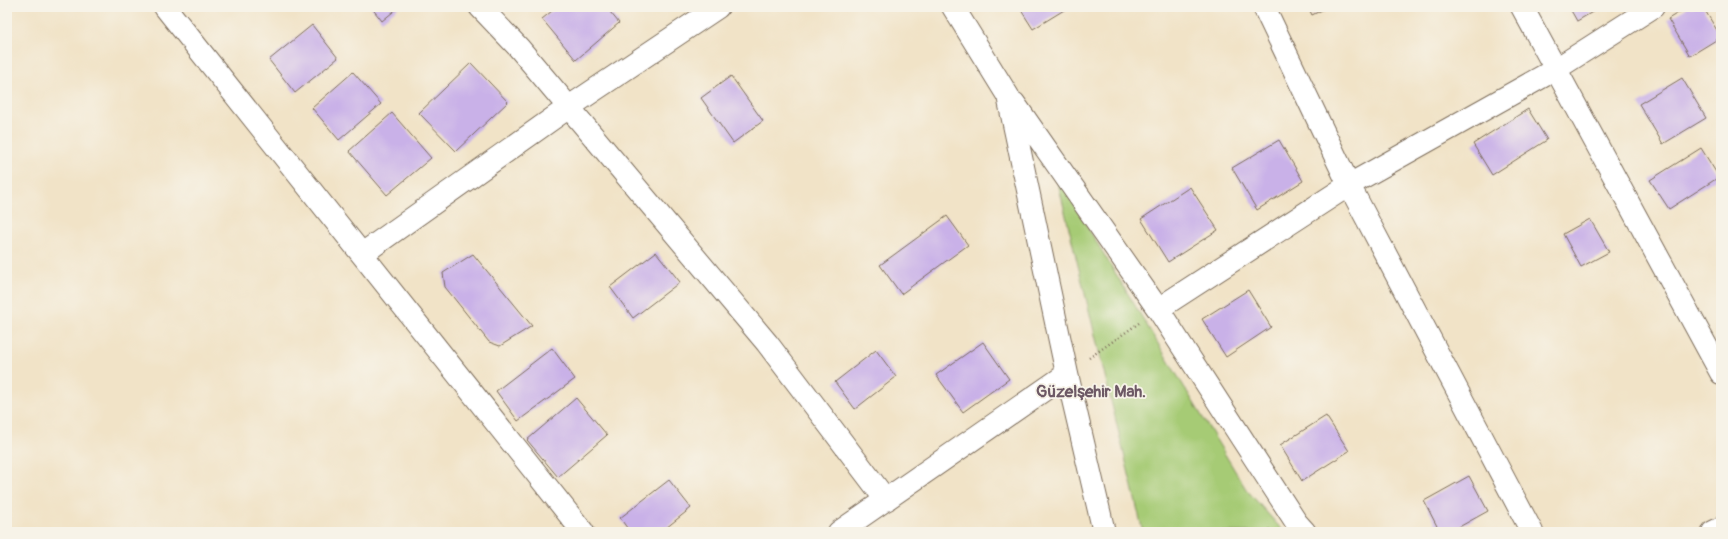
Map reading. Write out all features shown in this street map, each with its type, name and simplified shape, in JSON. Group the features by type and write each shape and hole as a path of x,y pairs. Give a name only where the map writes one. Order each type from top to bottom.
{"street":[{"path":"165,7 583,532"},
{"path":"480,7 519,48 767,343 886,500"},
{"path":"362,254 569,107 718,7"},
{"path":"953,7 1008,96 1158,309 1296,522 1306,532"},
{"path":"1264,7 1349,185 1532,532"},
{"path":"1522,7 1721,373"},
{"path":"1158,309 1349,185 1556,69 1653,7"},
{"path":"1008,96 1066,374 1104,532"},
{"path":"839,532 1066,374"},
{"path":"1713,532 1721,528"}],"path":[{"path":"1066,374 1158,309"}],"green space":[{"path":"1056,175 1246,489 1284,532 1143,532"}],"building":[{"path":"371,7 399,7 382,21"},
{"path":"557,7 606,7 619,23 576,60 542,19"},
{"path":"1019,7 1069,7 1033,29"},
{"path":"1308,7 1328,7 1312,15"},
{"path":"1569,7 1601,7 1577,21"},
{"path":"1688,7 1703,7 1721,37 1690,56 1668,19"},
{"path":"312,25 338,58 295,93 269,60"},
{"path":"471,63 508,102 456,151 419,113"},
{"path":"353,72 381,104 339,140 312,108"},
{"path":"731,76 763,121 733,143 701,98"},
{"path":"1682,78 1706,118 1663,144 1639,104"},
{"path":"1528,109 1547,140 1492,175 1473,144"},
{"path":"392,113 431,158 387,195 349,151"},
{"path":"1279,140 1303,181 1257,210 1232,168"},
{"path":"1701,148 1719,177 1669,209 1650,180"},
{"path":"1190,187 1218,230 1168,262 1141,219"},
{"path":"947,216 968,245 901,294 880,265"},
{"path":"1590,219 1609,252 1581,267 1563,234"},
{"path":"656,252 680,282 633,318 610,287"},
{"path":"473,254 532,326 500,346 489,342 445,287 443,273"},
{"path":"1248,290 1271,327 1226,357 1202,319"},
{"path":"983,342 1009,379 963,412 936,375"},
{"path":"552,348 575,379 518,421 496,391"},
{"path":"876,350 896,377 855,409 835,382"},
{"path":"576,398 607,435 558,477 527,440"},
{"path":"1326,416 1349,451 1302,481 1280,445"},
{"path":"1469,476 1488,511 1450,532 1440,532 1424,501"},
{"path":"669,480 691,508 661,532 630,532 620,518"}],"district":[{"name":"Güzelşehir Mah.","path":"1091,391"}]}
